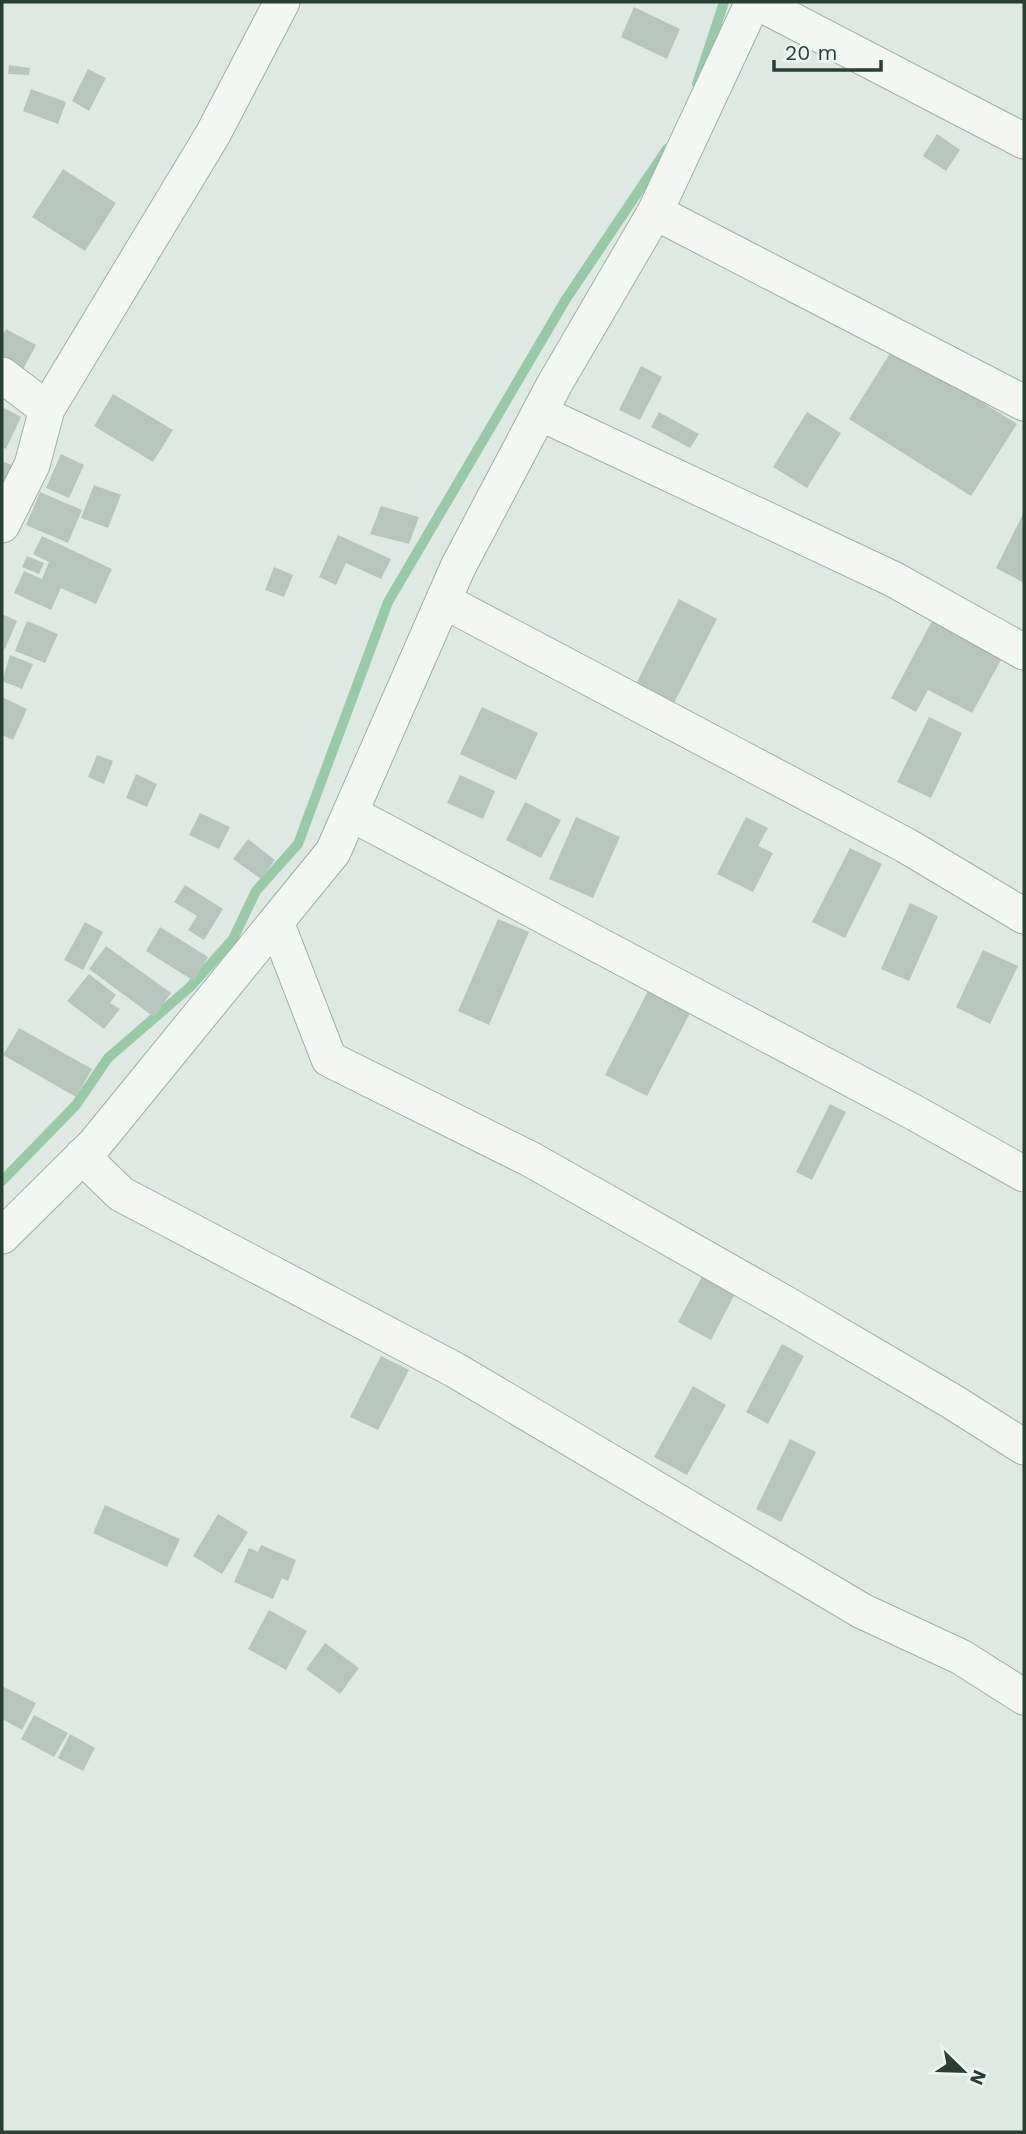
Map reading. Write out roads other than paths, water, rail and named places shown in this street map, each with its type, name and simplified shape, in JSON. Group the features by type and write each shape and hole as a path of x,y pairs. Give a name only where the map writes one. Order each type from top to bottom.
{"street":[{"path":"2,525 32,465 47,409 213,134 282,2"},
{"path":"2,1236 94,1145 333,852 458,567 540,413 655,212 755,2 1024,141"},
{"path":"655,212 1024,403"},
{"path":"2,375 47,409"},
{"path":"540,413 893,579 1024,652"},
{"path":"444,601 906,846 1024,915"},
{"path":"350,813 903,1106 1024,1174"},
{"path":"276,922 329,1059 532,1160 786,1304 1024,1447"},
{"path":"82,1156 121,1194 455,1370 862,1611 961,1657 1024,1698"}],"waterway":[{"path":"697,84 724,2"},
{"path":"2,1181 76,1105 108,1058 190,987 233,939 256,891 298,844 388,602 566,299 667,149"}]}
